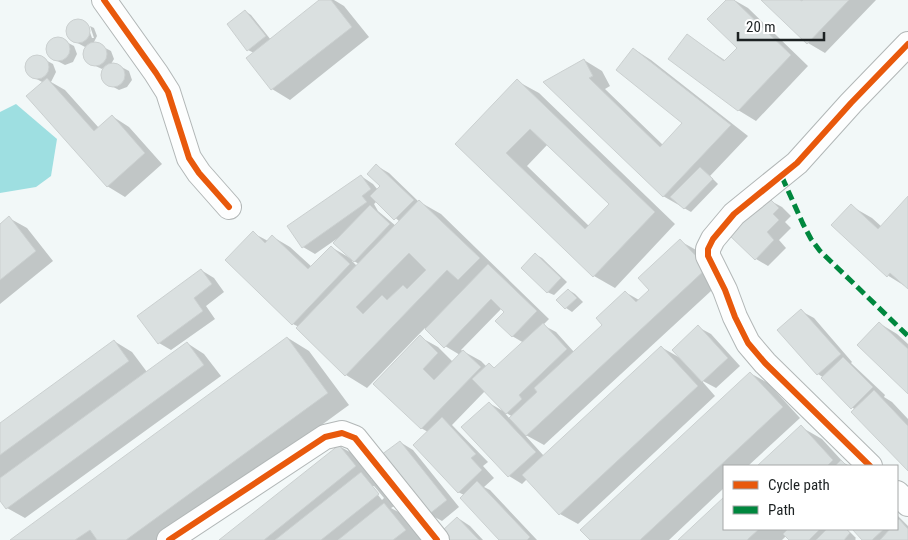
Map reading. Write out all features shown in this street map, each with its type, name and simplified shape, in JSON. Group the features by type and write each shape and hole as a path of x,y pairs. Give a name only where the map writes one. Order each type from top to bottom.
{"street":[{"path":"104,0 168,92 190,158 199,173 229,207"},
{"path":"869,465 765,363 748,343 708,256 708,249 713,239 734,214 797,163 908,44"},
{"path":"169,540 325,437 342,433 355,438 437,540"},
{"path":"898,494 908,504"}],"shaded area":[{"path":"16,104 57,139 51,176 36,187 0,193 0,112"}],"building":[{"path":"319,0 331,0 352,27 271,90 246,58"},
{"path":"726,0 734,0 791,55 738,111 668,59 687,34 724,61 737,48 707,19"},
{"path":"761,0 802,1 849,0 807,44"},
{"path":"245,10 266,36 247,51 227,24"},
{"path":"78,19 83,20 89,26 89,36 83,42 78,43 73,42 67,36 66,31 67,26 73,20"},
{"path":"58,37 63,38 69,44 69,54 63,60 58,61 53,60 47,54 46,49 47,44 53,38"},
{"path":"95,42 100,43 106,49 106,59 100,65 95,66 90,65 84,59 83,54 84,49 90,43"},
{"path":"633,48 731,125 663,197 543,82 584,59 593,76 589,78 660,147 682,123 616,70"},
{"path":"37,55 42,56 48,62 48,72 42,78 37,79 32,78 26,72 25,67 26,62 32,56"},
{"path":"113,63 118,64 124,70 124,80 118,86 113,87 108,86 102,80 101,75 102,70 108,64"},
{"path":"47,78 94,131 112,115 145,153 107,187 26,96"},
{"path":"517,79 655,212 593,277 455,144","holes":["530,129 609,204 585,229 506,153"]},
{"path":"376,164 414,200 394,220 370,196 380,186 367,174"},
{"path":"700,167 713,179 684,209 670,197"},
{"path":"361,175 371,189 362,196 367,202 302,248 287,226"},
{"path":"908,196 908,289 890,273 887,277 831,225 851,204 878,229"},
{"path":"769,198 779,208 773,214 779,220 767,232 774,240 755,260 727,233"},
{"path":"419,200 480,258 458,280 447,270 345,376 296,328","holes":["409,253 426,270 407,289 403,285 387,300 382,295 363,314 356,307"]},
{"path":"370,205 390,224 354,262 333,243"},
{"path":"9,216 36,251 0,280 0,224"},
{"path":"253,231 265,243 272,235 308,269 331,246 350,264 292,325 225,260"},
{"path":"680,239 707,268 526,436 509,418 537,392 534,388 602,325 596,318 625,291 636,302 649,290 638,278"},
{"path":"535,253 561,278 547,293 521,268"},
{"path":"488,264 537,311 512,337 495,321 504,312 491,299 444,348 425,329"},
{"path":"201,269 212,284 194,298 203,311 158,344 137,316"},
{"path":"568,289 577,298 565,309 556,300"},
{"path":"801,309 841,354 817,375 777,330"},
{"path":"879,322 908,349 908,394 857,345"},
{"path":"543,323 567,349 519,395 522,399 506,414 472,379 489,363 494,368"},
{"path":"698,325 728,358 702,382 672,350"},
{"path":"420,335 438,353 423,369 434,380 463,350 481,367 421,429 373,384"},
{"path":"287,337 328,393 126,540 97,540 90,530 75,540 10,540"},
{"path":"114,340 129,361 0,455 0,423"},
{"path":"187,342 204,365 6,509 0,501 0,478"},
{"path":"661,346 698,386 559,515 522,475"},
{"path":"843,357 873,387 851,409 821,378"},
{"path":"750,372 783,407 640,540 590,540 580,530"},
{"path":"874,390 908,426 908,471 851,412"},
{"path":"489,402 536,452 508,477 461,427"},
{"path":"442,417 476,454 471,458 482,470 458,493 413,445"},
{"path":"801,425 833,460 828,465 758,465"},
{"path":"400,441 447,500 428,515 381,455"},
{"path":"339,445 356,466 264,540 219,540"},
{"path":"841,460 846,465 836,465"},
{"path":"361,472 379,494 321,540 275,540"},
{"path":"477,481 530,537 527,540 499,540 460,498"},
{"path":"723,498 723,530 758,530 747,540 678,540"},
{"path":"384,503 406,530 393,540 338,540"},
{"path":"457,517 479,540 450,540 442,531"},
{"path":"898,520 908,529 908,540 880,540 889,530 898,530"},
{"path":"787,530 819,530 809,540 789,540 783,534"},
{"path":"826,530 847,530 850,533 844,540 816,540"},
{"path":"853,530 883,530 872,540 862,540"}],"marked path":[{"path":"782,177 803,224 820,251 908,336"}],"cycle path":[{"path":"104,0 168,92 189,158 199,173 229,207"},
{"path":"869,465 765,363 748,343 708,256 708,249 713,239 734,214 797,163 908,44"},
{"path":"169,540 325,437 342,433 355,438 437,540"}]}
